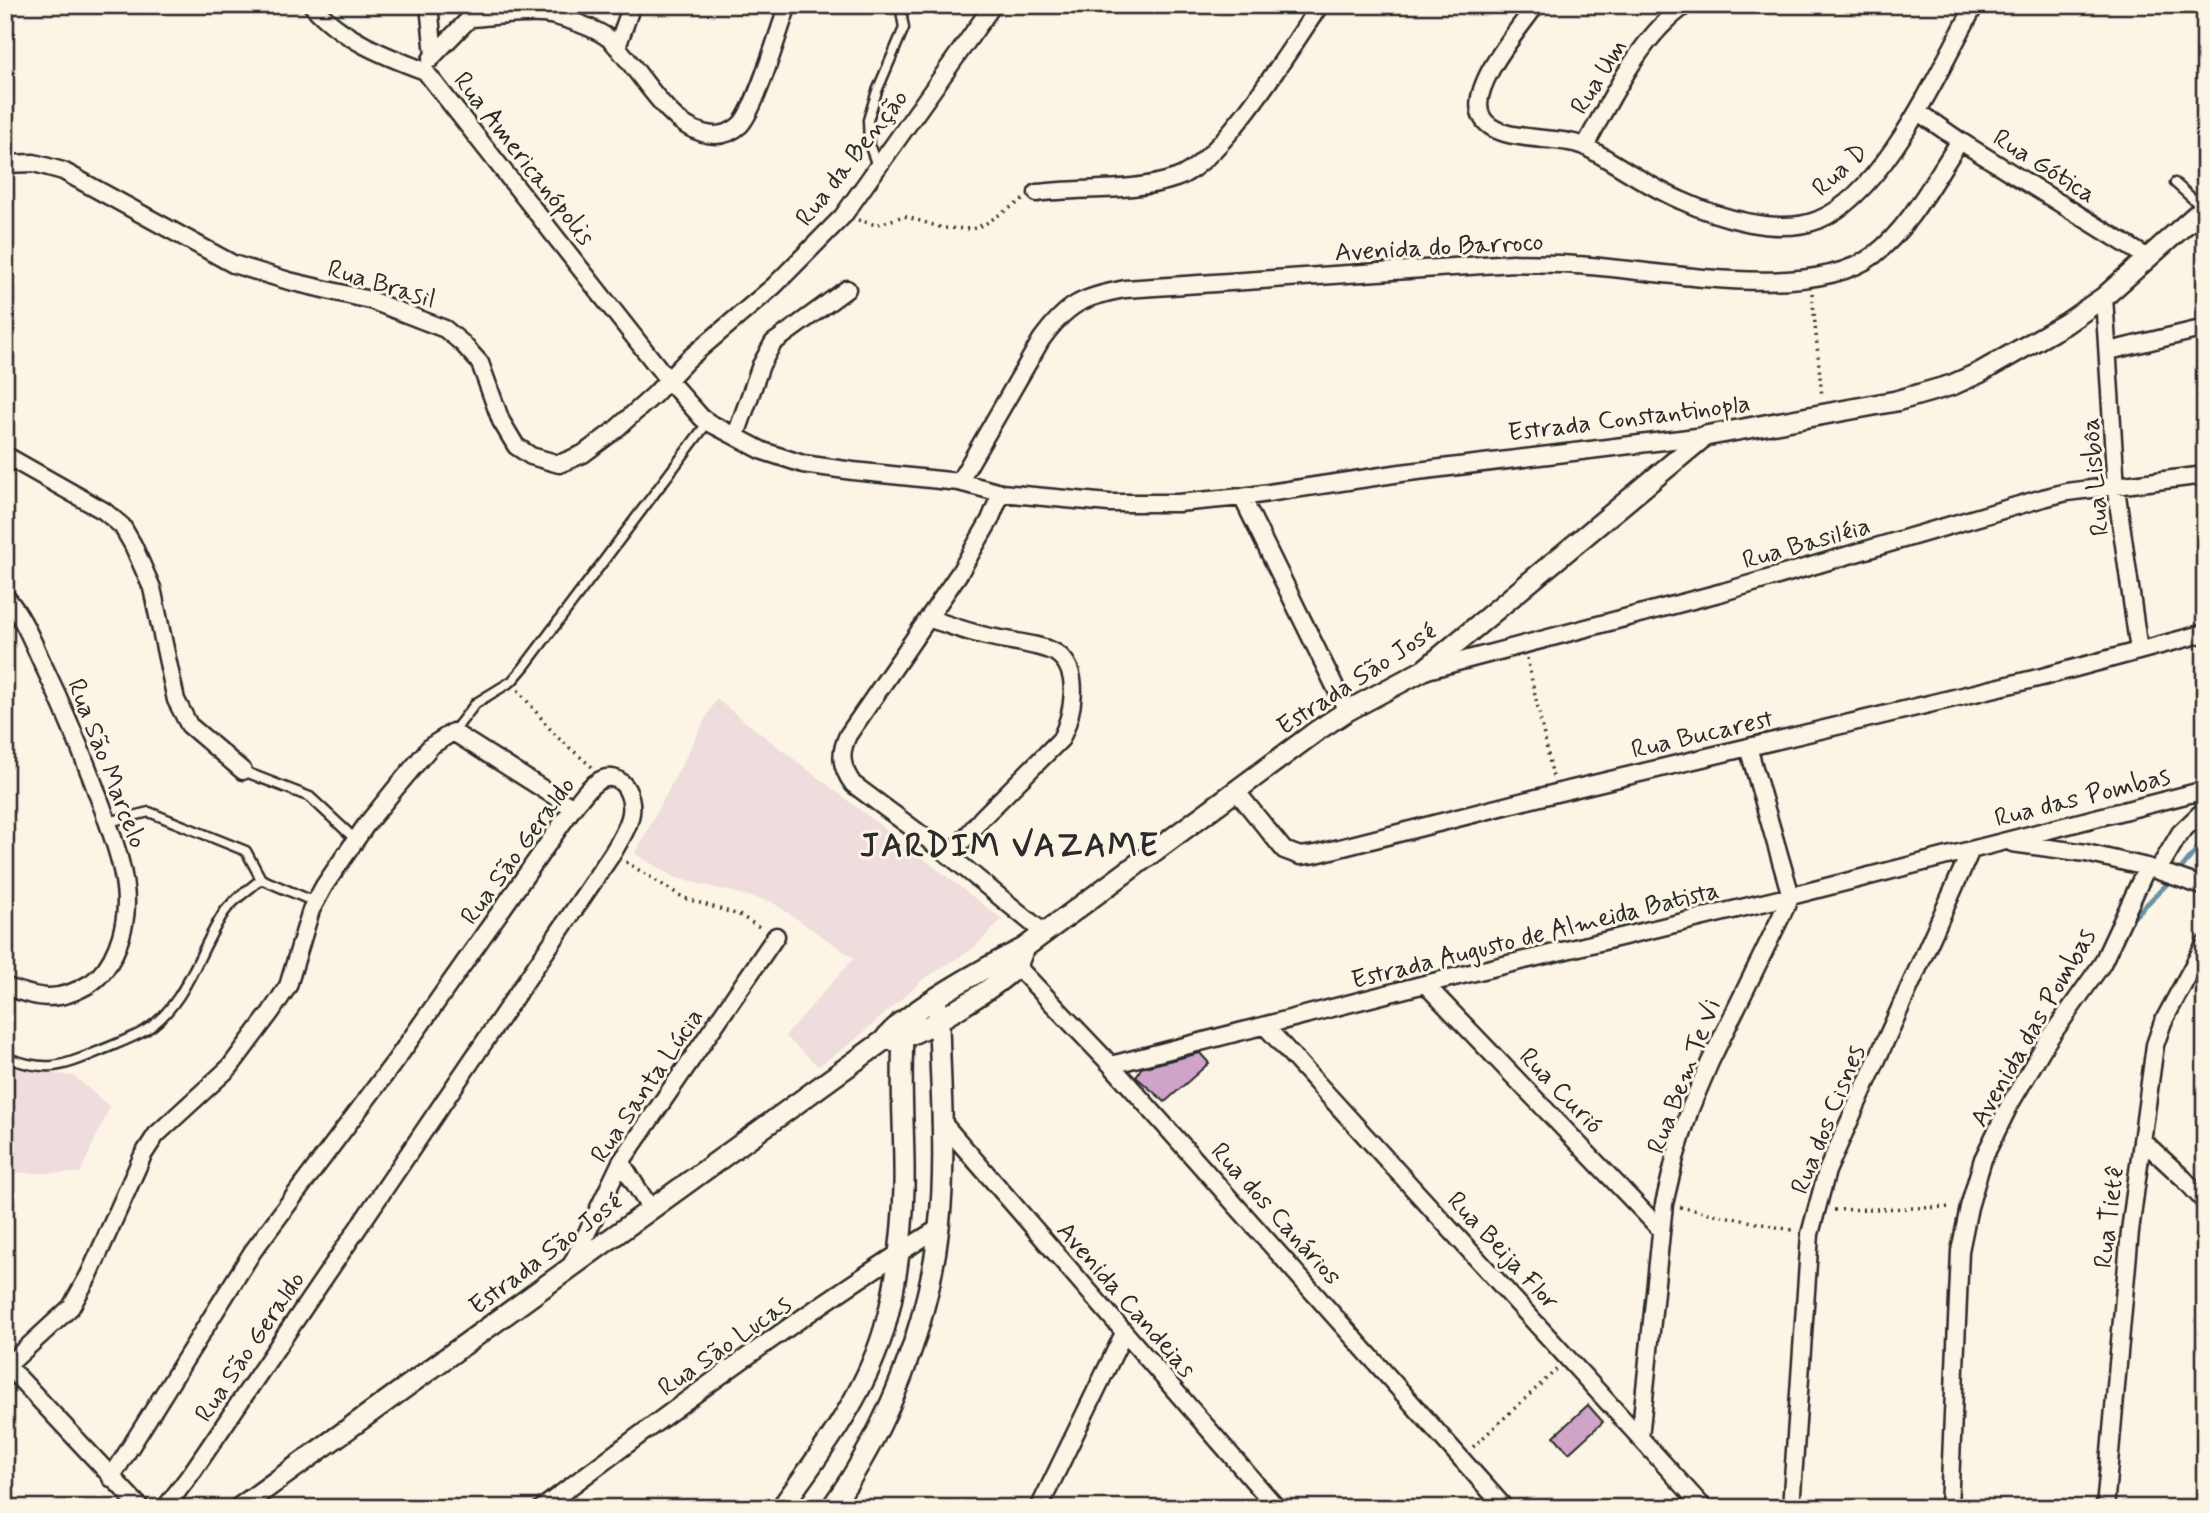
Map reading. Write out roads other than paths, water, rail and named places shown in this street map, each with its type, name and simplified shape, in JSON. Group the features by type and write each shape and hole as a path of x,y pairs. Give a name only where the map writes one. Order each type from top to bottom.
{"street":[{"name":"Rua Americanópolis","path":"312,5 321,15 375,52 425,71 668,380"},
{"path":"429,5 434,55"},
{"path":"617,47 632,5"},
{"path":"425,71 434,55 470,18 546,10 605,35 670,113 692,130 719,135 731,132 742,123 788,5"},
{"name":"Rua da Benção","path":"668,380 687,360 774,286 843,216 993,5"},
{"path":"1037,193 1149,184 1177,178 1195,167 1236,125 1320,5"},
{"name":"Rua D","path":"1535,5 1495,62 1484,84 1478,102 1480,114 1487,125 1498,132 1519,137 1548,137 1585,146 1682,202 1727,218 1786,226 1818,220 1838,209 1888,158 1918,112 1975,5"},
{"name":"Rua Um","path":"1585,146 1619,85 1650,41 1675,12 1686,5"},
{"name":"Rua Gótica","path":"1918,112 2148,258"},
{"name":"Avenida do Barroco","path":"959,482 1041,340 1055,321 1072,305 1098,294 1125,289 1513,263 1577,265 1726,280 1811,278 1854,266 1885,245 1898,231 1960,141"},
{"name":"Rua Brasil","path":"5,164 34,163 63,171 233,264 289,281 370,300 445,329 480,363 500,421 516,446 531,456 559,464 583,454 614,430 668,380"},
{"name":"Estrada Constantinopla","path":"1001,492 1110,503 1178,503 1242,497 1415,472 1705,436 1896,401 1952,385 2005,360 2065,324 2104,298 2204,207"},
{"path":"736,435 761,365 772,343 847,289"},
{"name":"Rua Lisbôa","path":"2104,298 2116,488 2139,651"},
{"path":"2109,351 2205,328"},
{"path":"668,380 705,420 763,451 803,464 959,482 1001,492 990,520 930,619 905,650 842,748 844,767 853,784 950,856 1044,933"},
{"name":"Estrada São José","path":"239,1508 883,1041 902,1031 939,1020 975,997 1044,933 1347,711 1424,670 1705,436"},
{"path":"5,455 104,511 122,526 152,588 176,700 189,725 243,771"},
{"name":"Rua Basiléia","path":"1424,670 1723,592 2067,492 2205,475"},
{"path":"1242,497 1347,711"},
{"name":"Rua São Marcelo","path":"5,596 29,634 77,736 108,822 122,874 126,902 122,931 113,955 99,977 78,991 55,998 30,996 5,986"},
{"path":"930,619 978,635 1056,653 1066,664 1073,696 1069,722 1061,739 982,818 950,856"},
{"name":"Rua Bucarest","path":"1237,792 1274,840 1284,850 1300,856 2042,677 2205,633"},
{"path":"141,1508 6,1364 71,1307 89,1275 143,1155 156,1135 230,1067 276,1003 288,986 315,902 356,840 432,746 453,732 573,808"},
{"path":"1748,747 1791,896"},
{"name":"Rua São Geraldo","path":"111,1478 253,1251 396,1060 573,808 589,788 604,778 624,783 632,807 631,816 612,854 193,1471 165,1508"},
{"name":"Rua das Pombas","path":"1971,850 2205,790"},
{"name":"Avenida das Pombas","path":"1949,1508 1959,1264 1969,1207 1983,1159 2010,1104 2046,1043 2102,964 2179,833 2205,809"},
{"path":"2003,841 2086,853 2156,870 2199,886"},
{"name":"Estrada Augusto de Almeida Batista","path":"1111,1065 1425,984 1971,850"},
{"name":"Rua dos Cisnes","path":"1791,1508 1810,1234 1815,1210 1827,1171 1971,850"},
{"name":"Rua Bem Te Vi","path":"1640,1438 1664,1203 1690,1110 1710,1062 1791,896"},
{"name":"Rua Santa Lúcia","path":"570,1268 621,1162 776,936"},
{"name":"Rua Tietê","path":"2105,1508 2129,1245 2155,1045 2163,1023 2205,944"},
{"name":"Estrada São José","path":"902,1031 936,999 1016,957"},
{"name":"Rua dos Canários","path":"1016,957 1505,1508"},
{"name":"Rua Curió","path":"1425,984 1661,1230"},
{"path":"831,1508 855,1474 904,1371 920,1318 939,1228 941,1121 939,1020 936,999"},
{"name":"Rua Beija Flor","path":"1266,1027 1704,1508"},
{"path":"784,1507 818,1459 864,1380 880,1343 899,1253 904,1185 902,1031"},
{"name":"Avenida Candeias","path":"941,1121 1277,1508"},
{"path":"2142,1140 2205,1202"},
{"path":"621,1162 650,1208"},
{"name":"Rua São Lucas","path":"541,1508 670,1412 939,1228"},
{"path":"1039,1508 1124,1333"}],"lane":[{"path":"878,169 869,144 868,120 904,27 900,5"},
{"path":"2175,183 2204,207"},
{"path":"453,732 476,703 512,681 705,420"},
{"path":"243,771 310,797 356,840"},
{"path":"108,822 149,812 246,851 261,879 315,902"},
{"path":"5,1057 24,1064 51,1068 71,1063 148,1029 181,993 210,934 228,907 261,879"}],"waterway":[{"path":"2129,922 2176,875 2205,839"}],"district":[{"name":"JARDIM VAZAME","path":"1010,844"}]}
